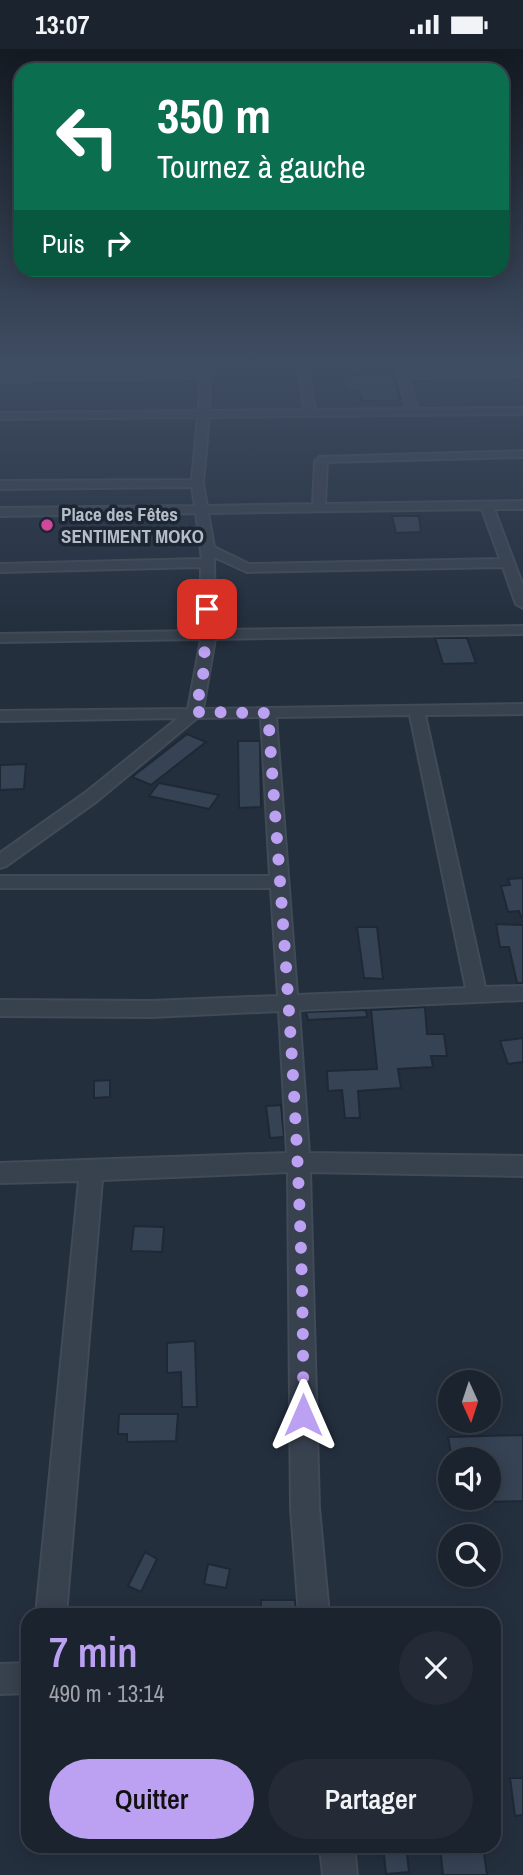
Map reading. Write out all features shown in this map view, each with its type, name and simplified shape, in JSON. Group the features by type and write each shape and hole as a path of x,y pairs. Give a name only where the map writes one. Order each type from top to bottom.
{"street":[{"path":"0,862 91,796 195,712 208,636 208,556 197,483 200,452"},
{"path":"319,507 323,459 523,454"},
{"path":"0,485 197,483"},
{"path":"486,505 523,604"},
{"path":"0,512 523,505"},
{"path":"0,568 208,556 247,568 506,563"},
{"path":"0,638 523,630"},
{"path":"0,716 523,709"},
{"path":"417,712 477,995"},
{"path":"268,713 299,1162 305,1508 313,1608"},
{"path":"0,882 280,882"},
{"path":"0,1008 151,1009 523,993"},
{"path":"0,1173 299,1162 522,1171"},
{"path":"52,1608 91,1171"},
{"path":"0,1679 21,1678"},
{"path":"338,1853 340,1875"}],"building":[{"path":"392,516 419,516 421,532 396,533"},
{"path":"435,638 467,638 476,663 443,664"},
{"path":"187,734 206,742 151,785 132,777"},
{"path":"238,741 260,741 261,807 239,808"},
{"path":"26,764 24,789 0,790 0,765"},
{"path":"159,783 219,795 209,809 149,796"},
{"path":"523,878 521,917 519,911 508,912 501,886 510,885 508,879"},
{"path":"496,924 523,925 523,983 517,983 509,947 500,947"},
{"path":"357,927 377,927 383,979 364,978"},
{"path":"425,1007 427,1034 444,1034 447,1056 431,1056 433,1067 398,1069 401,1088 358,1091 360,1118 345,1118 342,1090 328,1091 327,1071 377,1069 371,1010"},
{"path":"366,1010 367,1017 308,1020 306,1012"},
{"path":"523,1038 523,1062 508,1064 500,1041"},
{"path":"110,1080 110,1097 94,1098 94,1081"},
{"path":"281,1105 284,1137 270,1138 266,1106"},
{"path":"134,1226 164,1227 162,1252 131,1251"},
{"path":"195,1341 197,1407 182,1407 181,1372 167,1373 167,1343"},
{"path":"119,1414 178,1414 176,1441 127,1442 127,1434 118,1434"},
{"path":"523,1435 523,1501 501,1502 501,1447 450,1447 448,1437"},
{"path":"145,1552 157,1559 141,1592 128,1586"},
{"path":"208,1564 230,1569 226,1588 204,1584"},
{"path":"261,1600 295,1600 296,1608 261,1608"},
{"path":"510,1778 523,1778 523,1815 515,1816"},
{"path":"384,1853 407,1853 409,1872 386,1874"},
{"path":"441,1853 484,1853 487,1875 443,1875"}],"place":[{"name":"Place des Fêtes SENTIMENT MOKO","path":"47,525"}],"route":[{"path":"207,609 208,636 195,712 268,713 299,1162 303,1415"}]}
